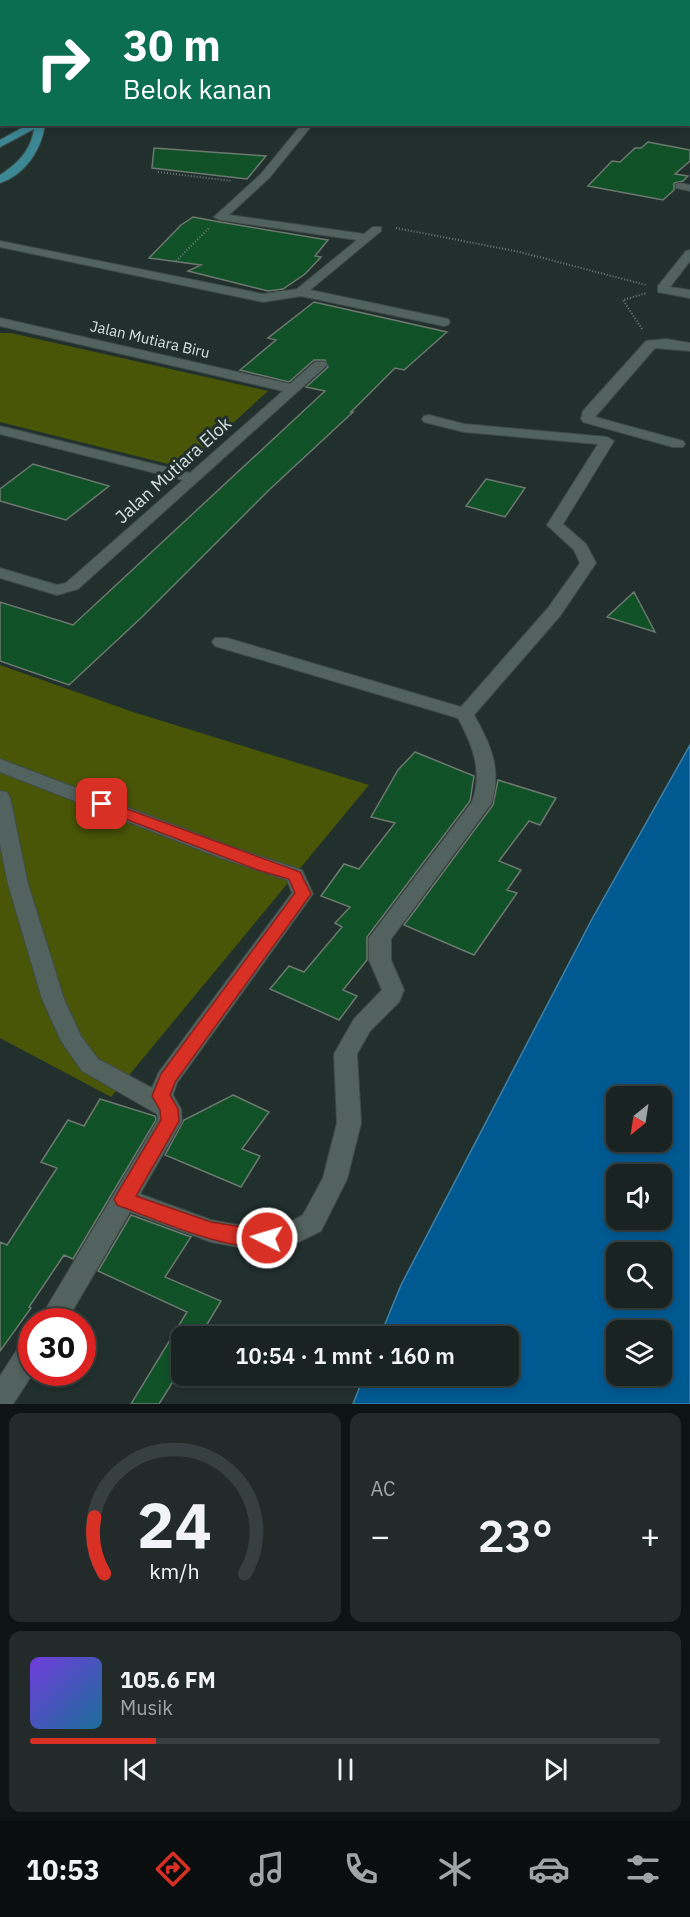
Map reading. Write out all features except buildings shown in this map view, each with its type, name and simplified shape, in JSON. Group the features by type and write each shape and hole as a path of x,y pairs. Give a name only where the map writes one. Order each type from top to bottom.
{"main road":[{"path":"0,144 35,126"},
{"path":"0,180 28,158 38,142 39,126"},
{"path":"0,169 14,171"}],"street":[{"path":"220,217 256,185 306,126"},
{"path":"220,217 365,238"},
{"path":"0,244 258,297 287,296 301,292 377,229"},
{"path":"690,253 662,289 690,294"},
{"path":"301,292 444,322"},
{"name":"Jalan Mutiara Biru","path":"0,322 292,389"},
{"path":"678,444 596,423 588,418 588,414 651,344 666,343 690,347"},
{"name":"Jalan Mutiara Elok","path":"0,573 63,590 72,586 320,365"},
{"path":"429,418 465,428 607,441 555,525 588,556 588,563 554,612 465,714"},
{"path":"0,430 194,478"},
{"path":"124,1199 211,1231 249,1238 284,1238 312,1223 335,1179 349,1124 345,1054 362,1025 391,996 393,990 380,960 380,938 417,886 482,804 488,790 489,771 477,736 465,714 221,642"},
{"path":"0,765 225,852 295,875 303,894 167,1079 161,1096 169,1109 170,1121 59,1308"},
{"path":"0,797 18,884 53,999 72,1041 90,1065 169,1109"},
{"path":"0,1400 18,1373"}],"path":[{"path":"158,172 256,185"},
{"path":"159,278 220,217"},
{"path":"377,229 395,228 520,252 662,289"},
{"path":"651,344 623,300 662,289"}],"green space":[{"path":"0,333 11,333 268,391 184,468 0,422"},
{"path":"0,665 133,712 369,785 111,1097 0,1038"}],"water":[{"path":"690,745 690,1404 353,1404 360,1386 519,1386 519,1326 384,1326 401,1285 592,919"}],"route":[{"path":"102,804 264,866 295,875 303,894 167,1079 161,1096 169,1109 170,1121 124,1199 211,1231 249,1238 267,1238"}]}
